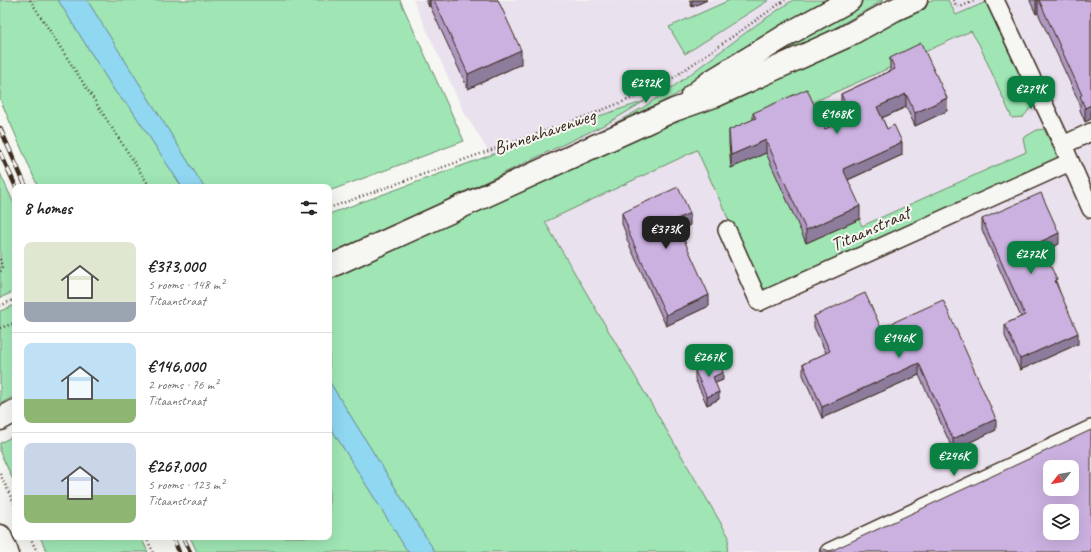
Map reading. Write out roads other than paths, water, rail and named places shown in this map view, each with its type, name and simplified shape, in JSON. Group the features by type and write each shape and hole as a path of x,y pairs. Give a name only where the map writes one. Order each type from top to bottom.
{"main road":[{"name":"Binnenhavenweg","path":"674,110 710,82 790,33 850,0"},
{"name":"Binnenhavenweg","path":"332,266 674,110 717,95 845,37 894,10 916,0"},
{"path":"0,419 12,413"},
{"path":"0,536 7,552"}],"street":[{"path":"995,0 1063,145 1091,209"},
{"path":"1063,145 1091,132"},
{"name":"Titaanstraat","path":"727,230 759,302 1070,162"},
{"path":"829,552 1091,429"}],"water":[{"path":"58,0 87,0 202,184 180,184 132,110 116,93"},
{"path":"332,386 435,552 408,552 332,430"}],"railway":[{"path":"0,128 25,184"},
{"path":"0,152 15,184"},
{"path":"174,540 179,552"},
{"path":"184,540 190,552"}]}
